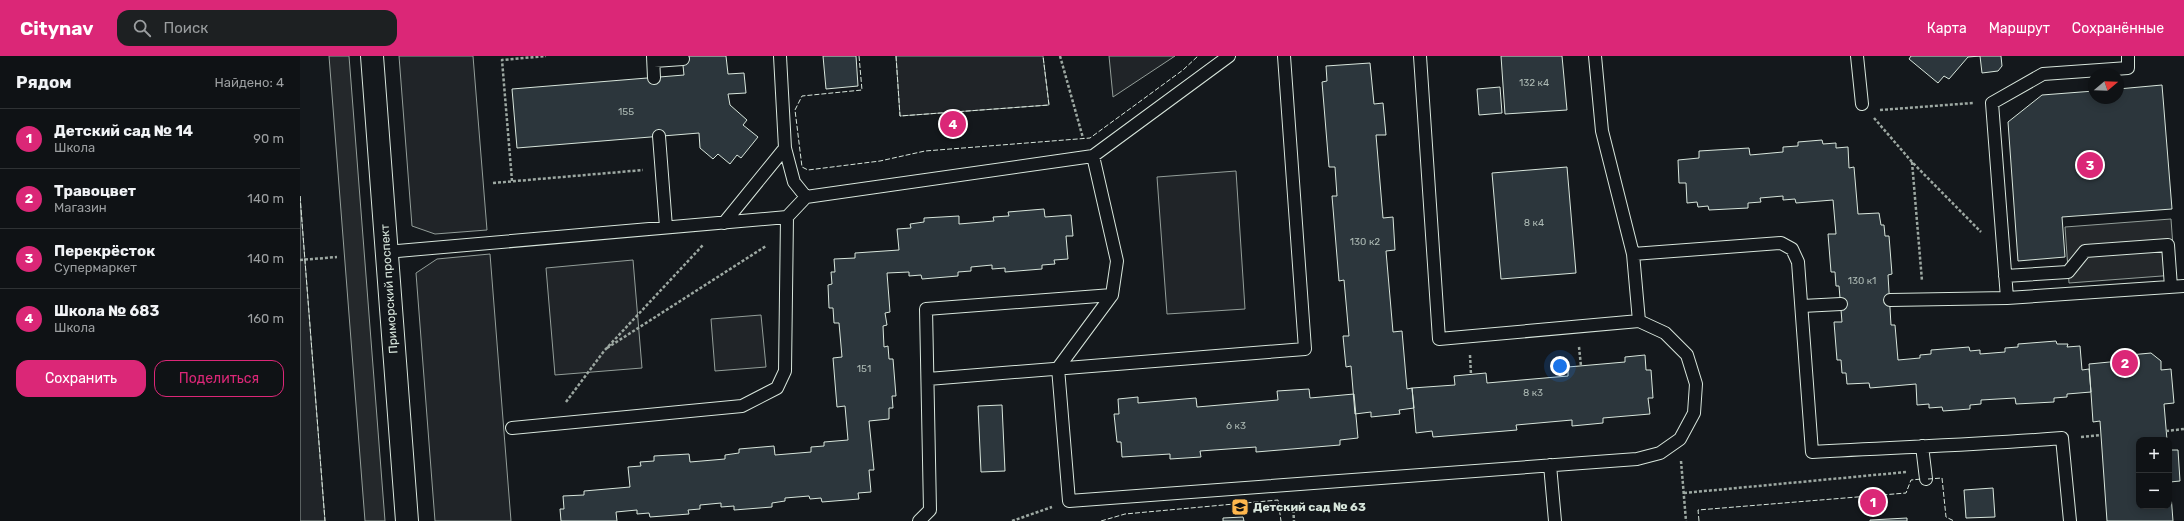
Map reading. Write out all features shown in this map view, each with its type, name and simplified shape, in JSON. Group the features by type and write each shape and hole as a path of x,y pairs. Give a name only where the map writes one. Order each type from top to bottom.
{"street":[{"name":"Приморский проспект","path":"372,56 408,521"}],"lane":[{"path":"780,56 786,148 794,182 806,197"},
{"path":"386,252 787,217 806,197 1093,156 1230,56"},
{"path":"928,379 1305,349 1284,56"},
{"path":"1093,156 1117,261 1112,296 1058,368 1069,501 1637,459 1660,453 1680,439 1694,413 1696,384 1687,355 1665,333 1639,321 1439,339 1420,56"},
{"path":"1595,56 1602,131 1633,254 1639,321"},
{"path":"1857,56 1865,108"},
{"path":"2007,298 1992,103 2042,74 2128,68 2128,56"},
{"path":"654,78 653,59 683,59"},
{"path":"659,136 666,227"},
{"path":"724,223 786,148"},
{"path":"512,428 742,406 777,388 785,371 787,217"},
{"path":"1633,254 1781,243 1792,249 1798,262 1812,452 1922,446 1982,445 2062,438 2070,521"},
{"path":"2005,276 2068,272 2085,251 2168,245 2171,287"},
{"path":"1890,300 2007,298 2184,286"},
{"path":"920,521 930,510 926,309 1112,296"},
{"path":"1802,306 1841,304"},
{"path":"1922,446 1925,475"},
{"path":"1550,465 1555,521"}],"path":[{"path":"512,181 502,60 546,56"},
{"path":"1060,56 1083,139 1093,156"},
{"path":"1865,108 1992,103"},
{"path":"1865,108 1912,162 2004,255"},
{"path":"1912,162 1924,300"},
{"path":"493,183 661,168"},
{"path":"604,351 766,246 787,217"},
{"path":"538,426 563,406 604,351 724,223"},
{"path":"300,260 337,257"},
{"path":"1579,351 1581,366"},
{"path":"1470,363 1471,375"},
{"path":"2166,431 2184,429"},
{"path":"1680,439 1686,521"},
{"path":"1684,493 1925,475"},
{"path":"1012,521 1069,501"}],"shaded area":[{"path":"329,56 349,56 385,521 365,521"},
{"path":"399,56 473,56 487,230 435,234 412,226"},
{"path":"896,56 1043,56 1049,105 900,116"},
{"path":"1109,56 1175,56 1113,97"},
{"path":"1236,171 1245,309 1167,314 1157,177"},
{"path":"300,196 325,521 300,521"},
{"path":"2171,219 2175,275 2069,283 2065,227"},
{"path":"490,254 511,521 435,521 416,273 437,259"},
{"path":"633,260 642,368 555,375 546,268"},
{"path":"761,315 766,367 715,371 711,319"}],"building":[{"path":"682,56 726,56 728,74 744,73 746,93 728,94 730,105 747,120 743,125 758,137 741,158 737,155 730,164 718,154 713,159 700,148 699,133 517,148 512,89 684,75"},
{"path":"823,56 856,56 858,86 826,89"},
{"path":"1501,56 1562,56 1567,110 1505,114"},
{"path":"1911,56 1980,56 1968,57 1949,79 1944,76 1938,83 1909,59"},
{"path":"1980,56 2001,56 2002,66 1998,71 1982,73"},
{"path":"1370,63 1374,104 1383,103 1386,135 1376,135 1383,218 1393,217 1395,250 1386,251 1393,332 1402,331 1407,389 1412,388 1414,408 1399,410 1400,414 1371,417 1371,412 1355,414 1351,366 1346,367 1343,336 1349,336 1344,280 1339,281 1332,196 1337,196 1335,167 1329,167 1322,82 1327,81 1326,66"},
{"path":"2162,85 2172,209 2062,217 2065,257 2018,261 2008,122 2042,95 2088,91 2088,104 2124,104 2124,88"},
{"path":"1500,87 1502,113 1479,115 1477,89"},
{"path":"1822,140 1823,144 1836,143 1836,148 1848,147 1849,168 1854,167 1858,214 1879,213 1881,225 1884,225 1885,236 1889,236 1892,274 1888,275 1891,325 1895,325 1898,360 1920,358 1920,355 1931,354 1931,350 1969,347 1970,351 1980,350 1980,354 2005,352 2005,348 2018,347 2018,344 2056,341 2057,344 2068,344 2067,347 2080,346 2082,370 2089,369 2091,392 2067,394 2067,397 2054,398 2054,402 2016,404 2015,398 1981,400 1981,404 1970,405 1970,409 1943,411 1942,407 1929,408 1929,404 1917,405 1916,384 1870,388 1869,383 1847,384 1846,373 1842,373 1841,360 1837,360 1834,322 1842,322 1839,286 1836,286 1835,272 1831,272 1828,234 1836,234 1833,200 1796,203 1795,199 1783,200 1783,196 1760,198 1761,202 1748,203 1748,208 1709,210 1708,206 1698,207 1697,202 1687,203 1686,183 1679,183 1678,160 1699,158 1699,151 1749,148 1750,155 1783,152 1783,147 1798,146 1798,142"},
{"path":"1567,167 1576,273 1501,279 1492,173"},
{"path":"1044,209 1045,217 1071,215 1073,236 1066,236 1068,259 1054,260 1055,264 1042,265 1042,269 1005,272 1005,268 992,269 992,265 971,267 971,271 958,272 958,276 922,279 921,275 909,276 909,272 887,273 890,312 885,313 887,325 883,326 884,347 888,346 889,359 893,359 896,396 892,396 893,408 889,408 889,419 869,421 874,470 869,470 871,492 858,493 859,499 822,502 821,498 810,499 809,496 785,498 785,501 772,503 772,507 734,510 734,506 721,507 721,503 700,505 700,509 688,510 689,514 650,517 649,513 637,514 637,510 616,512 617,521 561,521 560,509 564,509 563,496 584,495 584,491 630,487 628,467 641,466 640,462 654,461 654,456 689,454 690,462 725,459 725,455 739,453 739,449 774,446 775,455 811,452 811,447 824,446 824,442 848,440 845,406 837,407 833,358 842,357 839,323 834,323 833,308 829,308 828,285 832,284 831,272 835,272 834,259 855,258 855,253 899,250 897,229 911,228 910,224 924,222 924,218 959,216 959,224 994,221 993,217 1009,216 1008,212"},
{"path":"2151,353 2161,361 2161,370 2171,369 2174,403 2164,404 2167,437 2136,437 2136,509 2172,508 2173,521 2107,521 2100,421 2093,422 2089,364 2120,361 2119,356"},
{"path":"1645,355 1646,370 1651,370 1653,398 1648,398 1650,414 1603,418 1603,423 1572,426 1572,420 1516,425 1517,430 1433,437 1432,431 1416,433 1412,388 1455,385 1454,376 1486,373 1487,383 1568,376 1568,367 1625,362 1625,357"},
{"path":"1309,389 1310,398 1354,394 1358,438 1340,440 1340,445 1256,452 1256,447 1200,451 1201,457 1170,459 1170,454 1122,457 1121,442 1117,442 1114,414 1119,414 1118,399 1138,397 1138,403 1196,398 1197,407 1278,400 1277,391"},
{"path":"1002,405 1005,471 981,472 978,406"},
{"path":"2172,450 2178,450 2180,481 2172,482"},
{"path":"1993,488 1995,517 1966,518 1964,490"},
{"path":"1243,517 1244,521 1223,521 1223,518"},
{"path":"1907,518 1907,521 1870,521 1870,520"}],"fence":[{"path":"859,56 862,90 802,96 795,110 802,167 808,170 880,161 925,151 1090,138 1183,70 1198,56"},
{"path":"896,56 900,116 1049,105 1043,56"},
{"path":"300,196 325,521"},
{"path":"1928,479 1942,478 1946,517 1954,521"},
{"path":"1699,521 1698,510 1906,493 1911,480 1922,479"},
{"path":"1101,521 1125,514 1278,500 1281,521"}],"place":[{"name":"Школа № 683","path":"953,124"},
{"name":"Перекрёсток","path":"2090,165"},
{"name":"Травоцвет","path":"2125,363"},
{"name":"Детский сад № 14","path":"1873,502"},
{"name":"Детский сад № 63","path":"1240,507"}]}
